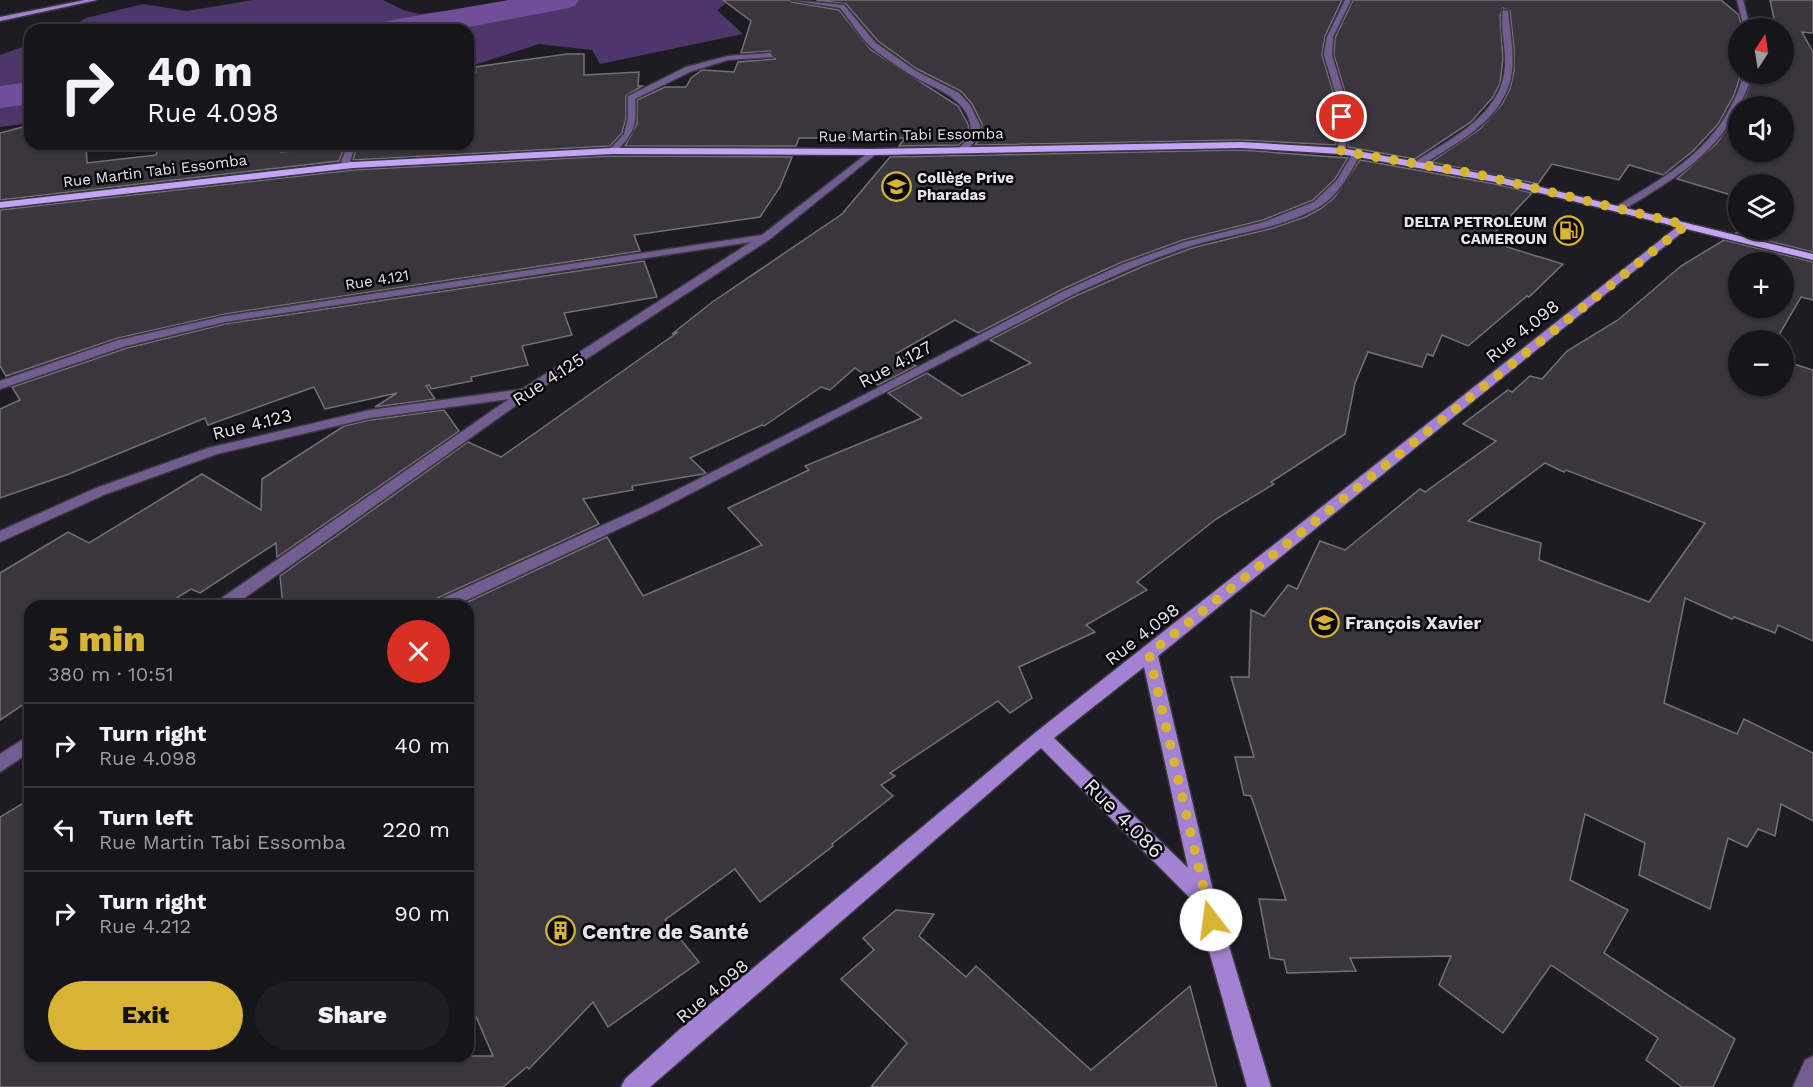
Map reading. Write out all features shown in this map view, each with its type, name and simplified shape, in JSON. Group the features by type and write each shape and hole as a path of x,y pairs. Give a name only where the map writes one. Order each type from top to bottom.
{"main road":[{"path":"0,19 94,0"},
{"name":"Rue Martin Tabi Essomba","path":"0,205 353,165 431,159 575,155 612,151 873,152 1241,145 1357,153 1496,178 1813,257"},
{"name":"Rue 4.098","path":"633,1087 687,1038 1042,737 1686,225"},
{"name":"Rue 4.086","path":"1149,654 1205,899 1259,1087"},
{"name":"Rue 4.086","path":"1042,737 1205,899"}],"street":[{"path":"795,0 842,6 873,45 913,73 956,95 967,107 976,125 975,137 963,149"},
{"path":"1341,151 1343,139 1340,95 1328,55 1330,37 1348,0"},
{"path":"1740,0 1744,18"},
{"path":"1419,164 1482,120 1497,102 1508,74 1505,11"},
{"path":"612,151 628,135 632,118 631,98 689,69 728,58 770,55"},
{"path":"1620,208 1697,160 1727,124 1745,84"},
{"path":"350,150 345,162 353,165"},
{"name":"Rue 4.125","path":"231,600 526,392 766,237 873,152"},
{"name":"Rue 4.127","path":"453,600 652,508 840,413 1068,293 1125,267 1188,244 1268,224 1317,204 1341,181 1357,153"},
{"name":"Rue 4.121","path":"0,385 122,343 225,319 766,237"},
{"name":"Rue 4.123","path":"0,537 101,491 213,451 370,414 526,392"},
{"path":"0,764 24,746"},
{"path":"1805,1087 1813,1068"}],"shaded area":[{"path":"253,0 383,0 403,10 419,14 548,0 730,0 717,10 743,34 600,64 592,50 539,44 474,65 474,24 76,24 86,18 143,4 187,11"},
{"path":"24,46 24,124 0,127 0,55"}],"building":[{"path":"723,0 790,0 839,10 871,50 958,106 968,124 969,135 959,145 899,146 905,138 799,138 796,146 625,146 637,124 637,100 665,87 686,87 691,78 702,70 734,72 738,62 775,59 770,51 741,53 751,21"},
{"path":"816,0 1342,0 1325,36 1322,55 1334,95 1336,145 1241,140 975,145 981,137 982,124 972,104 961,91 917,69 878,41 846,4"},
{"path":"1353,0 1721,0 1740,18 1728,18 1728,84 1738,84 1733,96 1728,96 1728,106 1718,124 1693,151 1663,175 1629,165 1619,180 1552,164 1538,184 1431,162 1480,129 1502,104 1510,89 1514,71 1514,49 1510,11 1503,8 1500,16 1503,59 1500,83 1493,97 1471,122 1415,159 1348,147 1346,95 1334,55 1335,38"},
{"path":"1770,0 1813,0 1813,33 1802,32 1813,52 1813,252 1764,240 1794,240 1794,174 1728,174 1728,194 1677,179 1717,143 1728,127 1728,162 1794,162 1794,96 1745,96 1750,84 1794,84 1794,18 1774,18"},
{"path":"567,54 584,54 584,75 639,72 638,86 642,86 626,96 626,118 622,133 610,146 353,160 356,150 474,150 475,67"},
{"path":"24,127 24,150 86,150 87,163 156,155 158,150 282,150 281,152 343,150 339,161 0,200 0,133"},
{"path":"1241,150 1348,158 1335,179 1313,200 1263,220 1183,240 1120,263 1063,289 978,333 955,320 897,353 916,366 878,385 855,368 830,390 821,387 764,426 690,458 706,473 632,486 633,490 583,499 599,524 433,600 282,600 280,576 468,442 501,457 678,332 672,334 711,303 842,214 890,157"},
{"path":"612,156 792,157 780,187 760,217 634,235 640,251 225,314 118,338 6,376 0,366 0,210 353,170"},
{"path":"1360,160 1495,184 1532,193 1487,241 1563,264 1529,297 1527,296 1468,346 1442,335 1433,356 1427,354 1422,367 1368,352 1355,383 1345,434 1271,482 1274,484 1216,519 1137,582 1147,590 1086,625 1095,632 1019,667 1032,698 1010,713 998,701 890,773 895,776 881,785 893,796 760,902 735,869 665,920 699,962 608,1027 593,1002 529,1069 527,1067 503,1087 0,1087 0,817 24,803 24,1062 474,1062 474,1056 493,1056 474,1012 474,600 472,600 607,537 643,596 762,545 728,508 809,470 805,466 922,418 888,393 927,373 962,396 1031,363 990,340 1073,297 1146,265 1192,248 1273,228 1305,217 1334,198"},
{"path":"1724,240 1773,252 1728,252 1728,318 1789,318 1782,330 1728,330 1728,396 1794,396 1794,364 1813,370 1813,641 1778,625 1775,633 1734,617 1732,619 1685,598 1664,703 1737,734 1744,719 1813,753 1813,821 1781,804 1775,836 1758,829 1747,847 1728,838 1710,909 1639,875 1645,843 1585,814 1570,880 1628,910 1604,953 1735,1039 1713,1087 1682,1087 1646,1060 1658,1038 1551,965 1503,1033 1439,985 1451,956 1350,958 1356,971 1287,973 1284,960 1270,958 1259,899 1286,900 1251,796 1244,795 1235,757 1254,757 1231,677 1249,677 1251,610 1264,616 1288,585 1297,589 1320,541 1345,550 1420,489 1425,492 1496,441 1463,424 1508,390 1512,392 1530,376 1542,379 1567,351 1618,320 1681,266","holes":["1545,463 1564,472 1566,470 1705,523 1649,602 1539,560 1541,543 1468,521"]},
{"path":"1794,257 1813,262 1813,300 1801,297 1794,309"},
{"path":"644,261 657,297 564,313 572,335 522,346 528,365 471,377 472,381 431,389 429,385 426,386 435,399 375,407 397,393 325,409 314,387 208,425 205,418 69,474 0,498 0,409 20,400 12,387 127,348 225,324"},
{"path":"444,410 459,431 277,557 276,543 200,593 191,589 174,600 24,600 24,704 0,720 0,573 68,532 89,543 202,474 261,510 262,479 344,426 370,420"},
{"path":"896,910 934,914 919,936 966,977 976,966 1091,1070 1190,986 1217,1087 871,1087 907,1043 841,979 874,950 863,938"}],"waterway":[{"path":"435,24 564,0"},
{"path":"0,97 24,94"}],"place":[{"name":"Collège Prive Pharadas","path":"896,187"},
{"name":"DELTA PETROLEUM CAMEROUN","path":"1568,231"},
{"name":"François Xavier","path":"1324,622"},
{"name":"Centre de Santé","path":"561,931"}],"route":[{"path":"1211,920 1149,654 1686,225 1476,174 1341,151 1342,117"}]}
